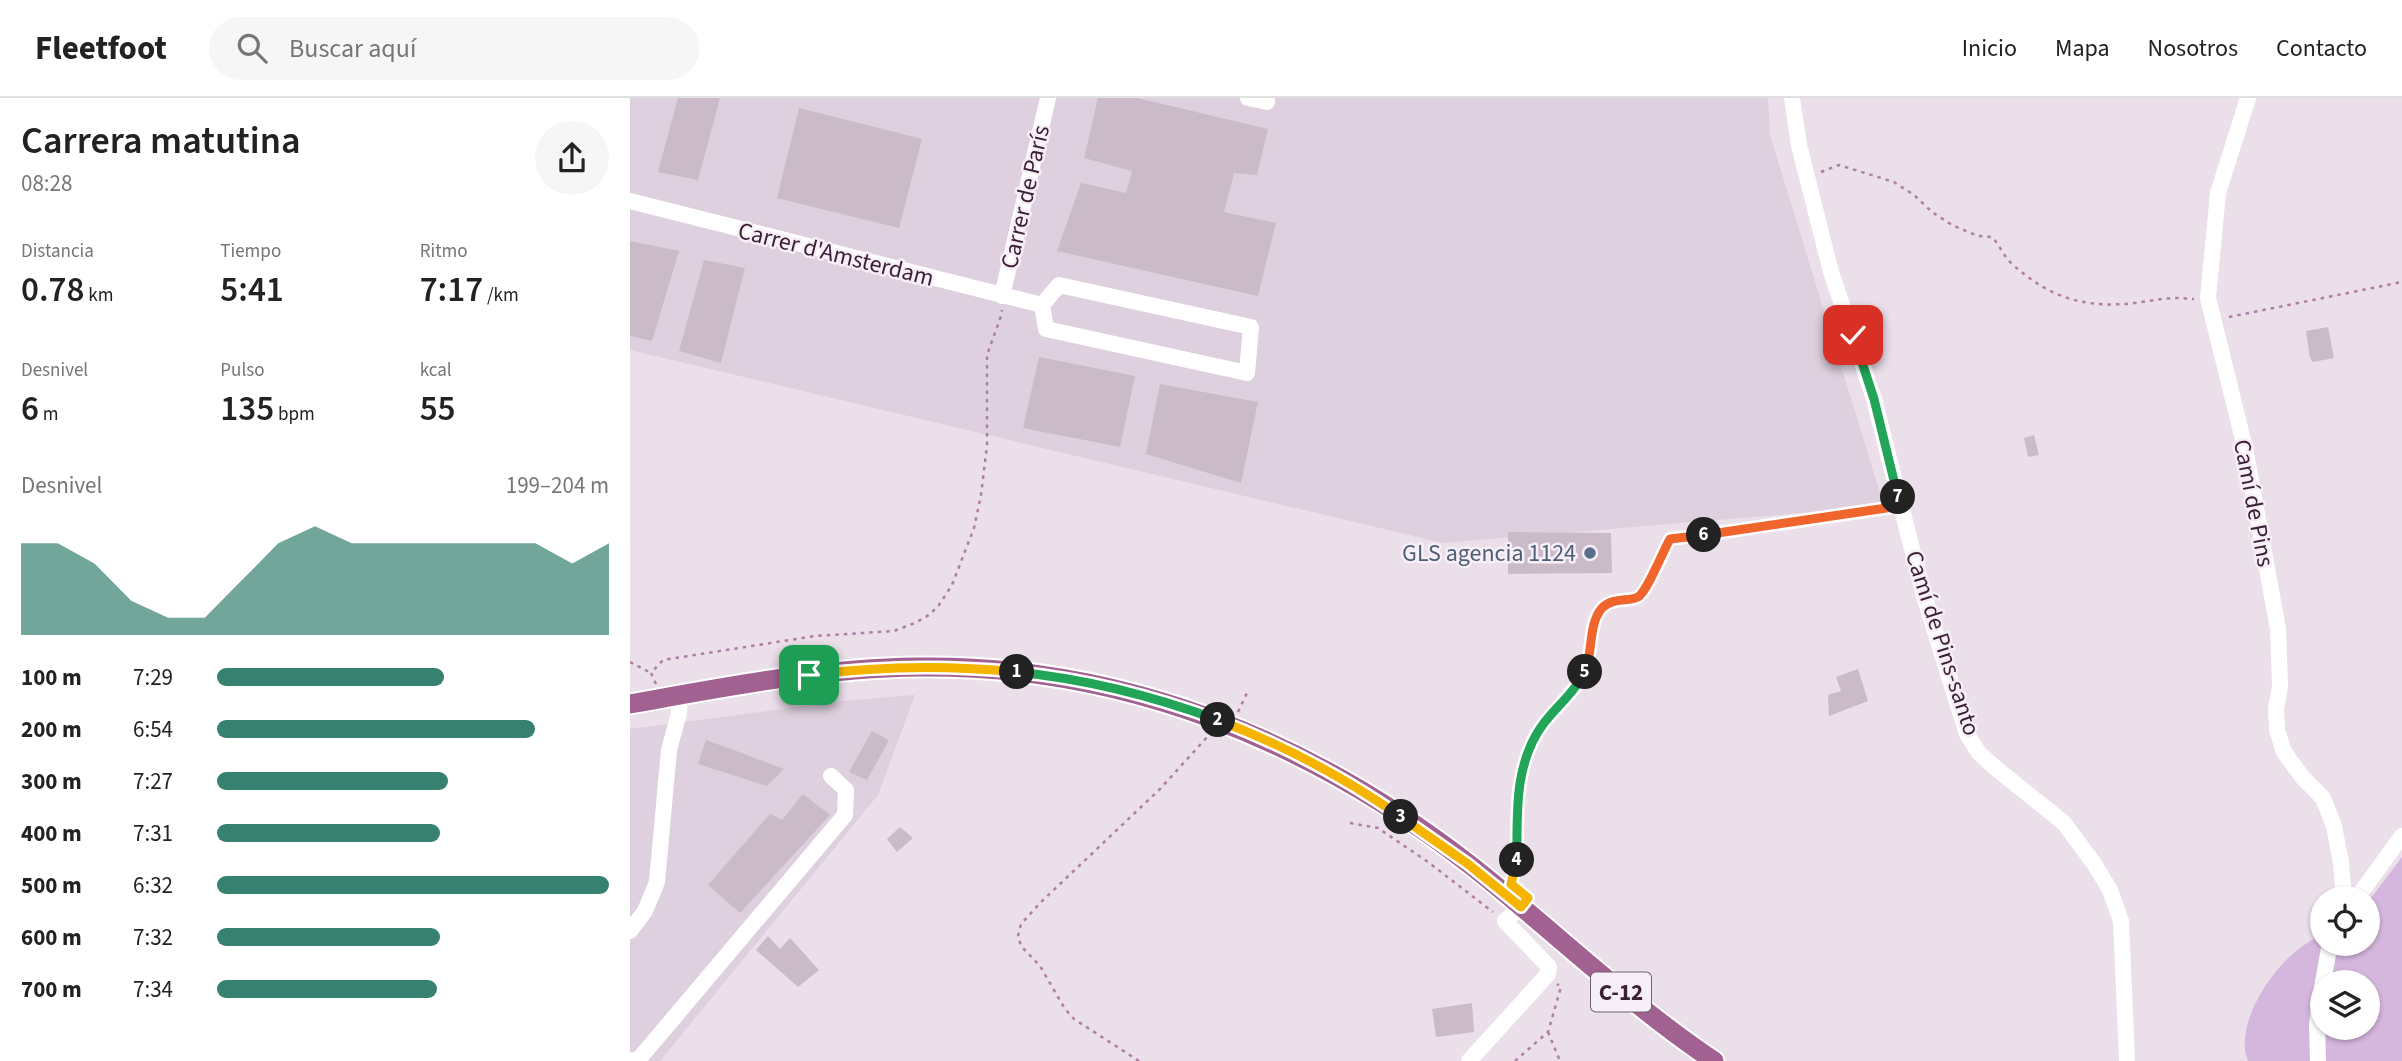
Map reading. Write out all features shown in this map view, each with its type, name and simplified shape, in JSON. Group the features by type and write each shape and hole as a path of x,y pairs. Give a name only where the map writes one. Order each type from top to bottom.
{"main road":[{"name":"C-12","path":"630,704 852,670 918,667 985,669 1101,685 1223,722 1295,753 1356,786 1468,864 1603,978 1714,1061"}],"street":[{"name":"Carrer de París","path":"1002,296 1048,98"},
{"path":"1248,98 1267,103 1267,98"},
{"name":"Camí de Pins-santo","path":"1792,98 1799,145 1831,272 1874,399 1924,596 1968,734 1979,752 1998,770 2064,823 2095,865 2117,905 2121,921 2127,1061"},
{"name":"Camí de Pins","path":"2248,98 2218,193 2208,298 2245,448 2278,629 2280,687 2276,708 2277,730 2284,752 2303,778 2323,798 2334,826 2343,886"},
{"name":"Carrer d'Amsterdam","path":"630,201 1042,305"},
{"path":"1059,285 1251,327 1247,373 1046,329 1042,305 1059,285"},
{"path":"630,931 645,911 657,882 670,750 679,713 680,695"},
{"path":"630,1061 639,1059 845,815 846,790 831,776"},
{"path":"2366,886 2402,836"},
{"path":"1469,1061 1548,974 1549,967 1505,922 1521,907"},
{"path":"2317,1040 2318,1061"}],"path":[{"path":"1812,180 1822,171 1839,165 1894,182 1952,225 1978,236 1985,234 1992,237 2008,261 2026,275 2061,297 2076,302 2126,304 2208,298"},
{"path":"2212,320 2402,282"},
{"path":"651,673 663,660 815,636 894,631 929,615 939,605 962,564 981,495 987,434 987,355 1001,316 1002,296"},
{"path":"1511,884 1517,862 1517,810 1527,754 1542,725 1581,680 1587,668 1594,627 1602,608 1620,599 1635,599 1645,591 1670,539 1728,533 1900,506"},
{"path":"631,664 651,673 656,680 658,699"},
{"path":"1139,1061 1074,1019 1065,1009 1040,966 1021,946 1018,936 1021,924 1160,789 1247,693"},
{"path":"1350,823 1378,828 1428,862 1505,922"},
{"path":"1515,1061 1548,1032 1561,987 1548,974"},
{"path":"1548,1032 1560,1061"}],"shaded area":[{"path":"630,98 1768,98 1770,135 1884,506 1443,543 630,350"},
{"path":"915,695 878,795 660,1061 630,1061 630,729 843,701"},
{"path":"2402,857 2402,1061 2248,1061 2245,1045 2247,1026 2254,1007 2277,970 2310,942 2310,956 2380,956 2380,886"}],"building":[{"path":"678,98 720,98 698,180 658,172"},
{"path":"1098,98 1137,98 1268,129 1257,175 1234,173 1224,212 1276,223 1258,296 1057,251 1081,183 1126,193 1132,171 1084,158"},
{"path":"799,108 922,139 899,228 777,198"},
{"path":"630,241 679,251 652,341 630,336"},
{"path":"704,260 745,268 721,363 679,351"},
{"path":"2328,327 2334,358 2313,362 2306,331"},
{"path":"1039,357 1135,376 1120,447 1023,428"},
{"path":"1160,384 1258,402 1241,483 1146,454"},
{"path":"2034,435 2039,455 2028,457 2024,438"},
{"path":"1508,532 1611,533 1612,573 1508,574"},
{"path":"1858,669 1868,701 1829,716 1828,695 1841,691 1836,677"},
{"path":"872,731 889,740 867,780 849,772"},
{"path":"706,740 784,769 767,786 698,764"},
{"path":"803,794 830,815 740,913 708,885 770,814 782,820"},
{"path":"900,827 913,838 897,852 887,839"},
{"path":"768,936 780,949 790,938 819,970 798,987 756,950"},
{"path":"1472,1003 1474,1032 1436,1037 1432,1009"}],"place":[{"name":"GLS agencia 1124","path":"1590,553"}],"route":[{"path":"809,675 918,667 985,669 1101,685 1167,703 1231,724 1295,753 1356,786 1468,864 1521,907 1528,898 1511,884 1517,862 1517,810 1527,754 1542,725 1581,680 1587,668 1594,627 1602,608 1620,599 1635,599 1645,591 1670,539 1728,533 1900,506 1874,399 1853,335"}]}
